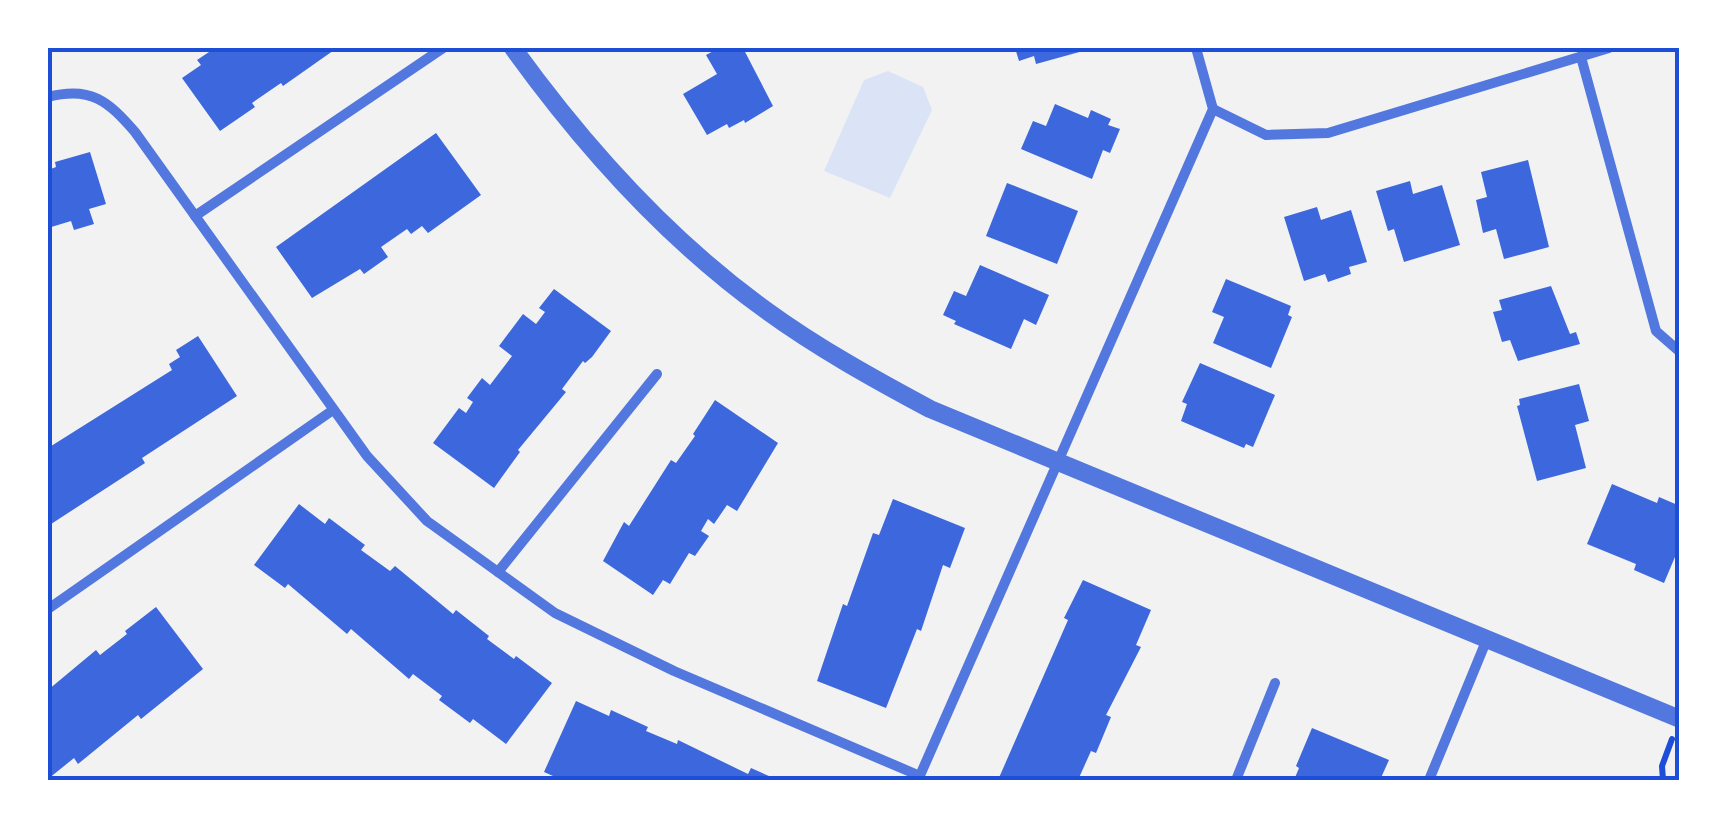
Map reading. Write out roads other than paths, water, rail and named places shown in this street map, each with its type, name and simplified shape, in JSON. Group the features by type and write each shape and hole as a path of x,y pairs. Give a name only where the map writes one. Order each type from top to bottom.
{"street":[{"path":"195,216 443,48"},
{"path":"513,48 554,103 683,240 766,310 902,394 1056,462 1487,639 1677,727"},
{"path":"48,97 70,91 108,102 135,132 367,456 427,521 555,614 918,778 1213,109 1196,48"},
{"path":"1213,109 1266,135 1328,132 1609,48"},
{"path":"1581,56 1656,331 1680,352"},
{"path":"498,572 658,374"},
{"path":"48,609 333,410"},
{"path":"1428,780 1487,639"},
{"path":"1236,780 1275,682"}]}
